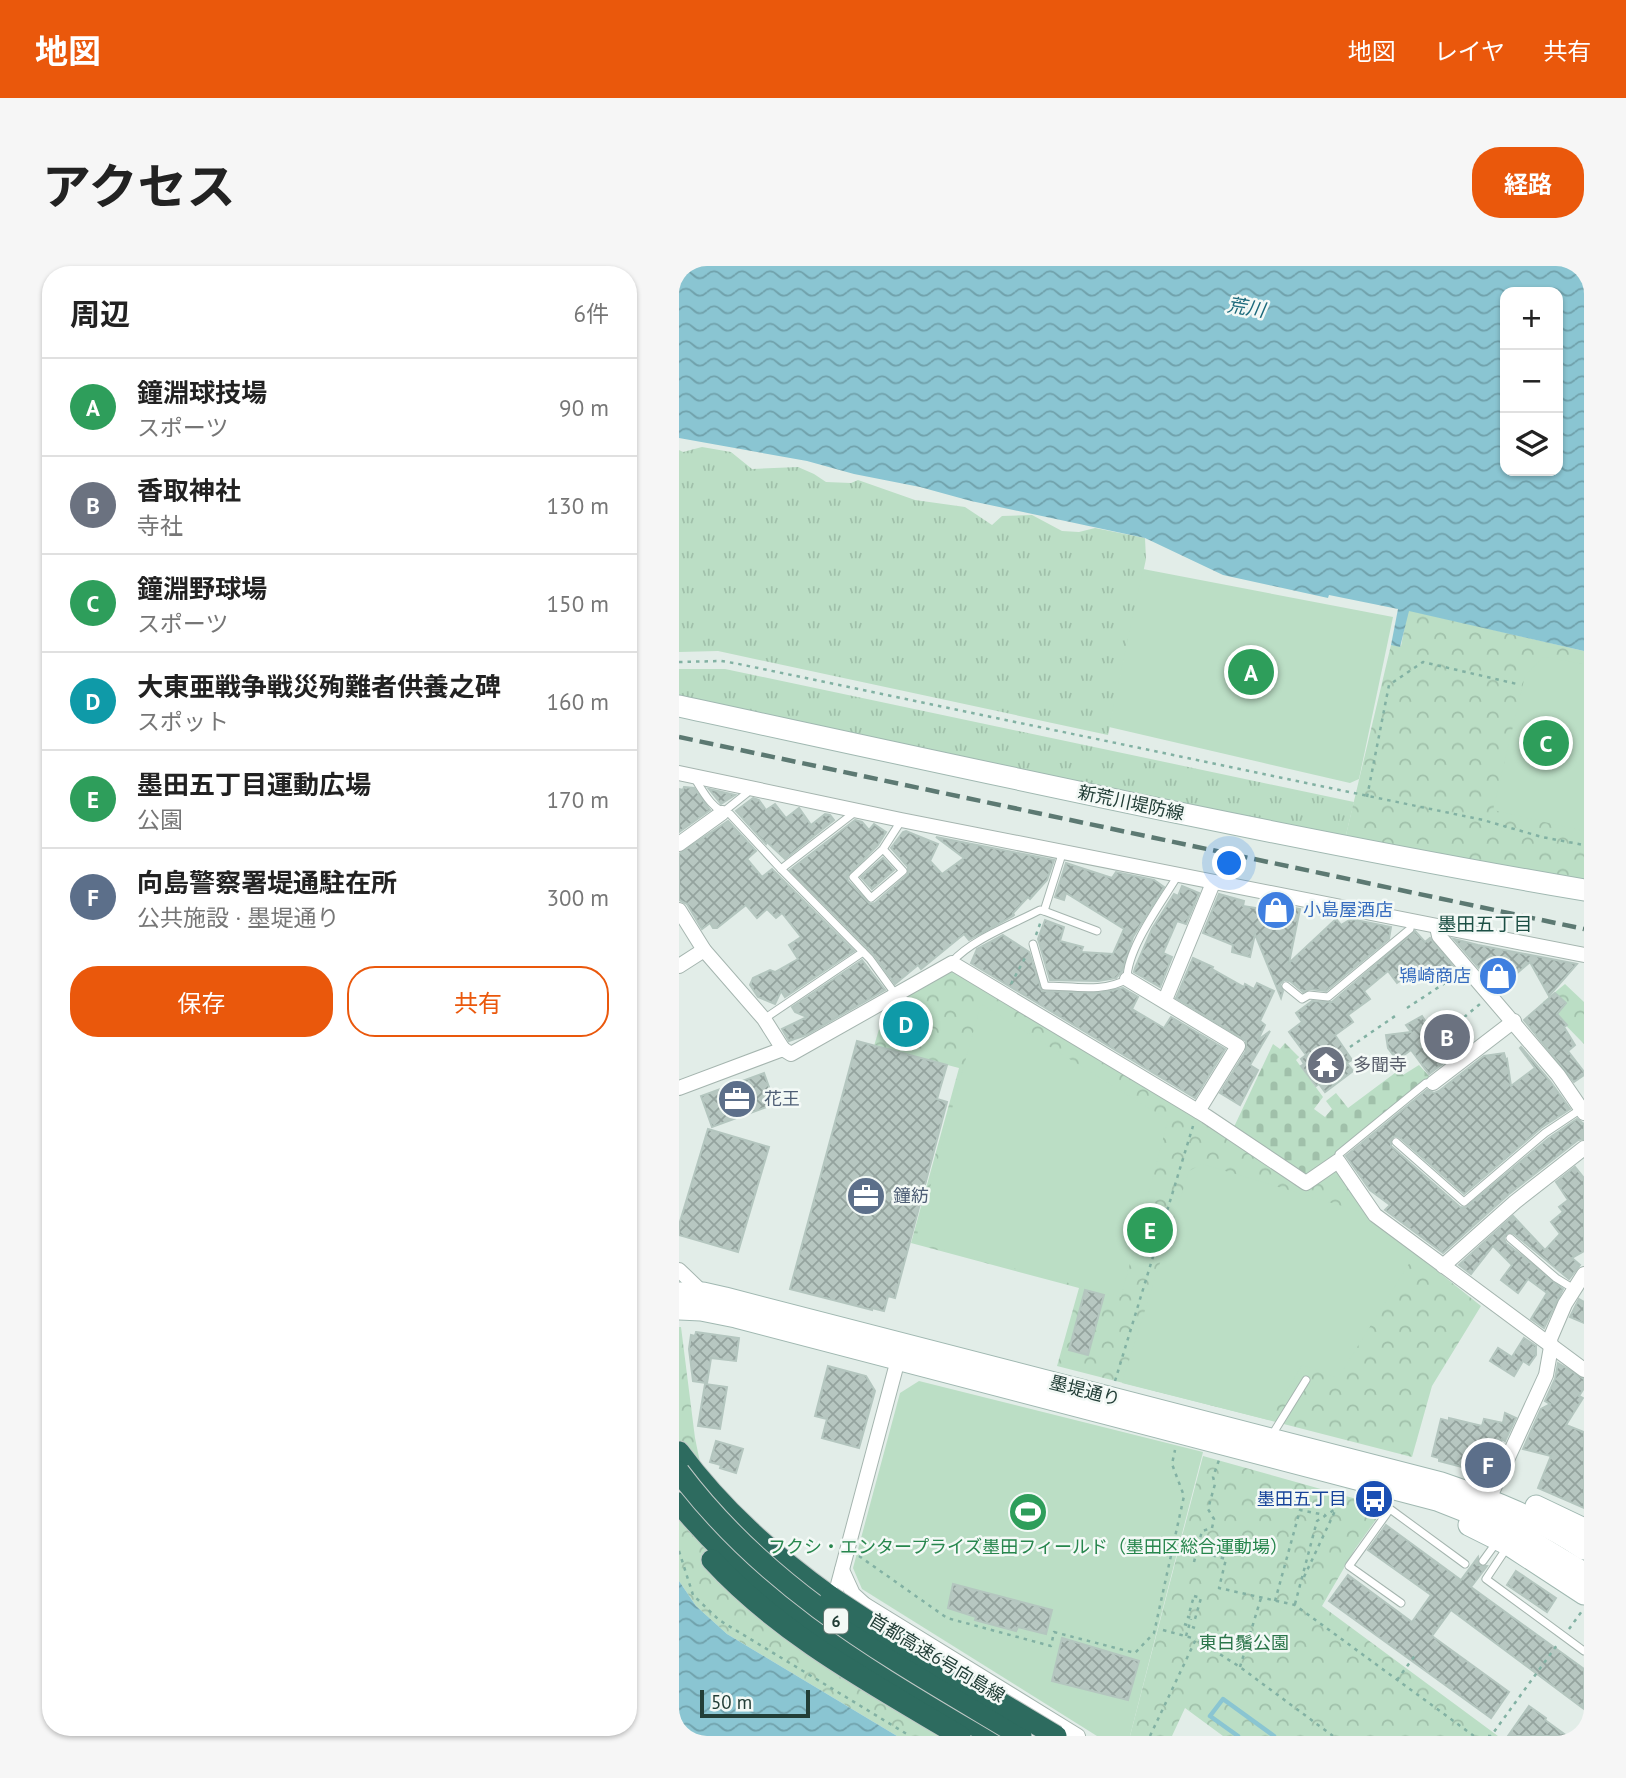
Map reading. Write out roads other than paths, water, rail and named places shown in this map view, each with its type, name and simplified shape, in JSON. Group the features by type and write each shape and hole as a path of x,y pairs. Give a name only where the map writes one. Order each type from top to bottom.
{"highway":[{"path":"679,1452 717,1499 747,1530 802,1576 898,1641 1056,1736"},
{"name":"首都高速6号向島線","path":"679,1472 735,1538 792,1589 888,1656 1021,1736"},
{"path":"679,1503 715,1545 789,1607 875,1667 993,1736"},
{"name":"6","path":"679,1520 713,1562 765,1610 835,1661 960,1736"}],"main road":[{"name":"新荒川堤防線","path":"679,706 1048,786 1414,861 1584,890"},
{"name":"墨堤通り","path":"679,1293 702,1293 900,1351 1403,1490 1482,1516 1513,1530 1584,1573"},
{"name":"墨堤通り","path":"679,1309 736,1317 1110,1398 1441,1483 1489,1499 1549,1527 1584,1549"},
{"name":"墨堤通り","path":"1403,1490 1504,1542 1584,1594"},
{"name":"墨堤通り","path":"1489,1499 1523,1501 1584,1529"}],"street":[{"path":"686,775 1213,883 1584,955"},
{"path":"679,844 722,813"},
{"path":"1165,1000 1213,883"},
{"path":"679,910 704,950 764,1019 783,1048 791,1054 952,963 1198,1111 1306,1182 1338,1161 1375,1215 1584,1370"},
{"path":"1437,927 1439,936 1514,1021 1558,1075 1582,1111"},
{"path":"679,966 704,950"},
{"path":"1127,979 1238,1046 1198,1111"},
{"path":"1433,1083 1514,1021"},
{"path":"679,1088 783,1048"},
{"path":"1443,1266 1515,1202 1584,1149"},
{"path":"679,1270 702,1293"},
{"path":"1489,1499 1546,1375 1552,1347 1550,1339 1565,1304 1580,1281"},
{"path":"864,1604 878,1622 879,1634 874,1641 860,1647 848,1642 835,1630 832,1617 836,1592 900,1351"},
{"path":"842,1570 852,1594 864,1604 1078,1736"}],"lane":[{"path":"686,775 722,813 730,814 805,895 863,952 896,995"},
{"path":"722,813 747,793 749,788"},
{"path":"781,869 858,810"},
{"path":"883,849 903,871 871,898 853,877 883,849 901,820"},
{"path":"1044,911 1063,851"},
{"path":"1033,944 1045,986 1108,987 1127,979 1127,969 1140,940 1178,874"},
{"path":"952,963 959,954 1040,910 1097,931"},
{"path":"1286,986 1302,999 1309,995 1328,997 1410,929 1411,921"},
{"path":"764,1019 863,952"},
{"path":"1338,1161 1339,1154 1358,1138 1426,1083 1433,1083"},
{"path":"1396,1142 1464,1202 1545,1133 1582,1111"},
{"path":"1510,1238 1556,1278 1580,1281"},
{"path":"1270,1439 1306,1380"},
{"path":"1401,1603 1349,1566 1403,1490"},
{"path":"1390,1509 1465,1564"},
{"path":"1483,1561 1504,1542"},
{"path":"1504,1542 1486,1579 1584,1651"}],"water":[{"name":"荒川","path":"679,266 1584,266 1584,651 1409,611 1400,647 1391,645 1398,609 1329,595 1328,598 1223,575 1145,538 971,501 807,461 679,438"},
{"path":"679,1581 696,1606 727,1634 897,1736 679,1736"}],"waterway":[{"path":"1238,1736 1210,1716 1223,1699 1274,1736"}],"railway":[{"path":"679,737 1584,929"}],"place":[{"name":"鐘淵球技場","path":"1251,672"},
{"name":"鐘淵野球場","path":"1546,743"},
{"name":"小島屋酒店","path":"1276,910"},
{"name":"鴇崎商店","path":"1498,976"},
{"name":"大東亜戦争戦災殉難者供養之碑","path":"906,1024"},
{"name":"香取神社","path":"1447,1037"},
{"name":"多聞寺","path":"1326,1065"},
{"name":"花王","path":"737,1099"},
{"name":"鐘紡","path":"866,1196"},
{"name":"墨田五丁目運動広場","path":"1150,1230"},
{"name":"向島警察署堤通駐在所","path":"1488,1465"},
{"name":"墨田五丁目","path":"1374,1499"},
{"name":"フクシ・エンタープライズ墨田フィールド（墨田区総合運動場）","path":"1028,1512"}],"district":[{"name":"墨田五丁目","path":"1485,924"}],"park label":[{"name":"東白鬚公園","path":"1244,1643"}]}
